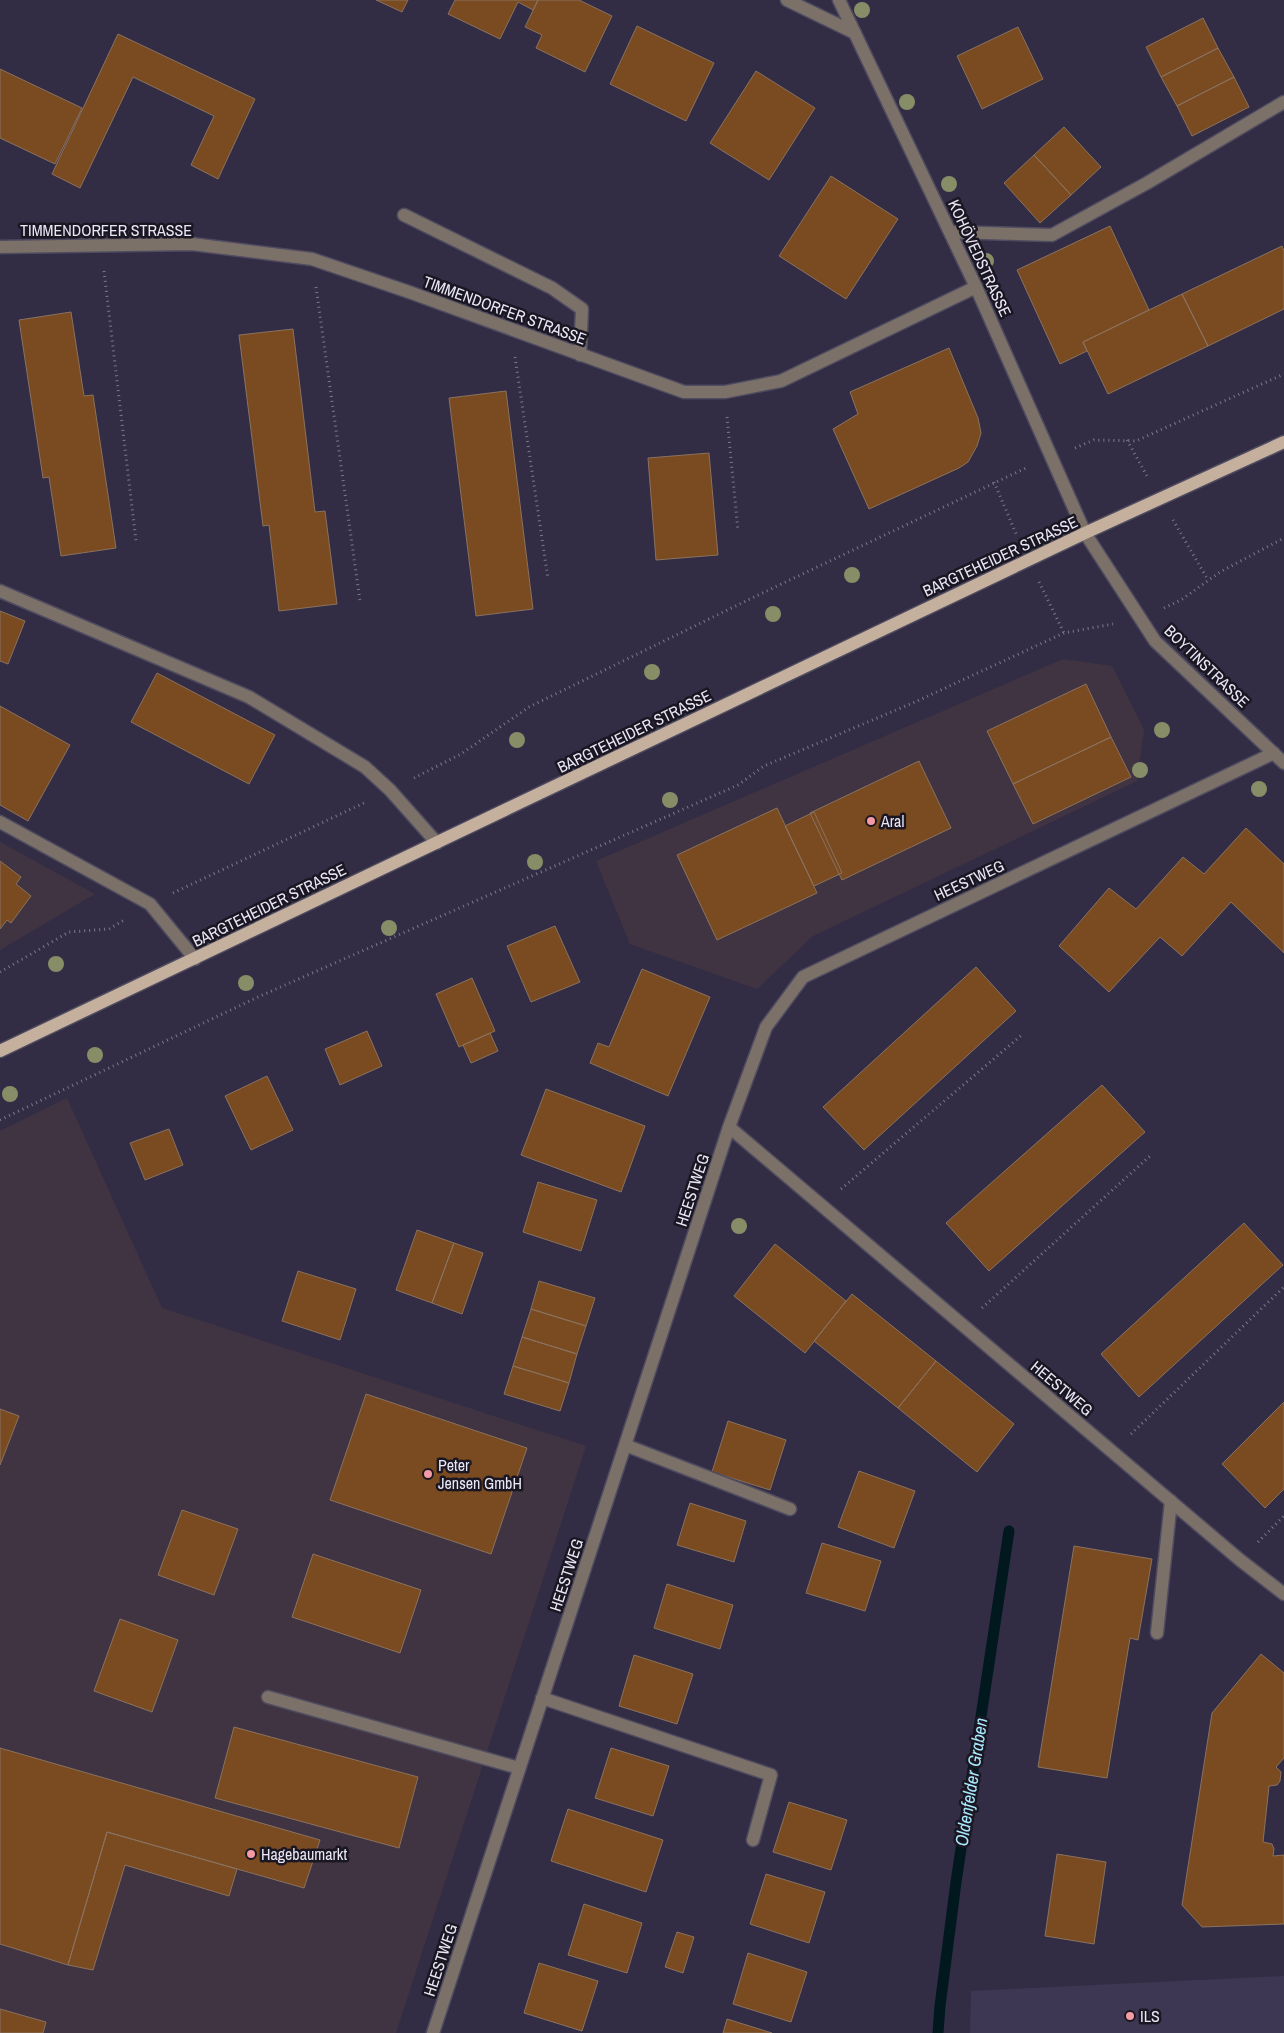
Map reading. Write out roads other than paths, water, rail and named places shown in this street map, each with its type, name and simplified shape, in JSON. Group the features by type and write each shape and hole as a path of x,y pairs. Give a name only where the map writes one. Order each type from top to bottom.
{"main road":[{"name":"BARGTEHEIDER STRASSE","path":"0,1051 1085,533 1284,442"}],"street":[{"path":"788,0 855,33"},
{"name":"KOHÖVEDSTRASSE","path":"839,0 976,286 1085,533"},
{"path":"950,232 1052,235 1147,183 1284,102"},
{"path":"404,215 552,288 582,309 580,355"},
{"name":"TIMMENDORFER STRASSE","path":"0,247 192,244 312,259 684,392 725,392 781,381 976,286"},
{"name":"BOYTINSTRASSE","path":"1085,533 1156,641 1284,763"},
{"path":"0,591 249,697 364,767 390,790 437,843"},
{"name":"HEESTWEG","path":"433,2033 729,1127 766,1027 803,977 1274,753"},
{"path":"0,822 150,904 196,959"},
{"name":"HEESTWEG","path":"729,1127 1240,1560 1284,1594"},
{"path":"625,1446 790,1509"},
{"path":"1156,1633 1171,1500"},
{"path":"268,1697 519,1768"},
{"path":"542,1698 771,1775 753,1840"}],"waterway":[{"name":"Oldenfelder Graben","path":"938,2033 956,1882 1009,1531"}],"place":[{"name":"Aral","path":"871,821"},
{"name":"Peter Jensen GmbH","path":"428,1474"},
{"name":"Hagebaumarkt","path":"251,1854"},
{"name":"ILS","path":"1130,2016"}]}
